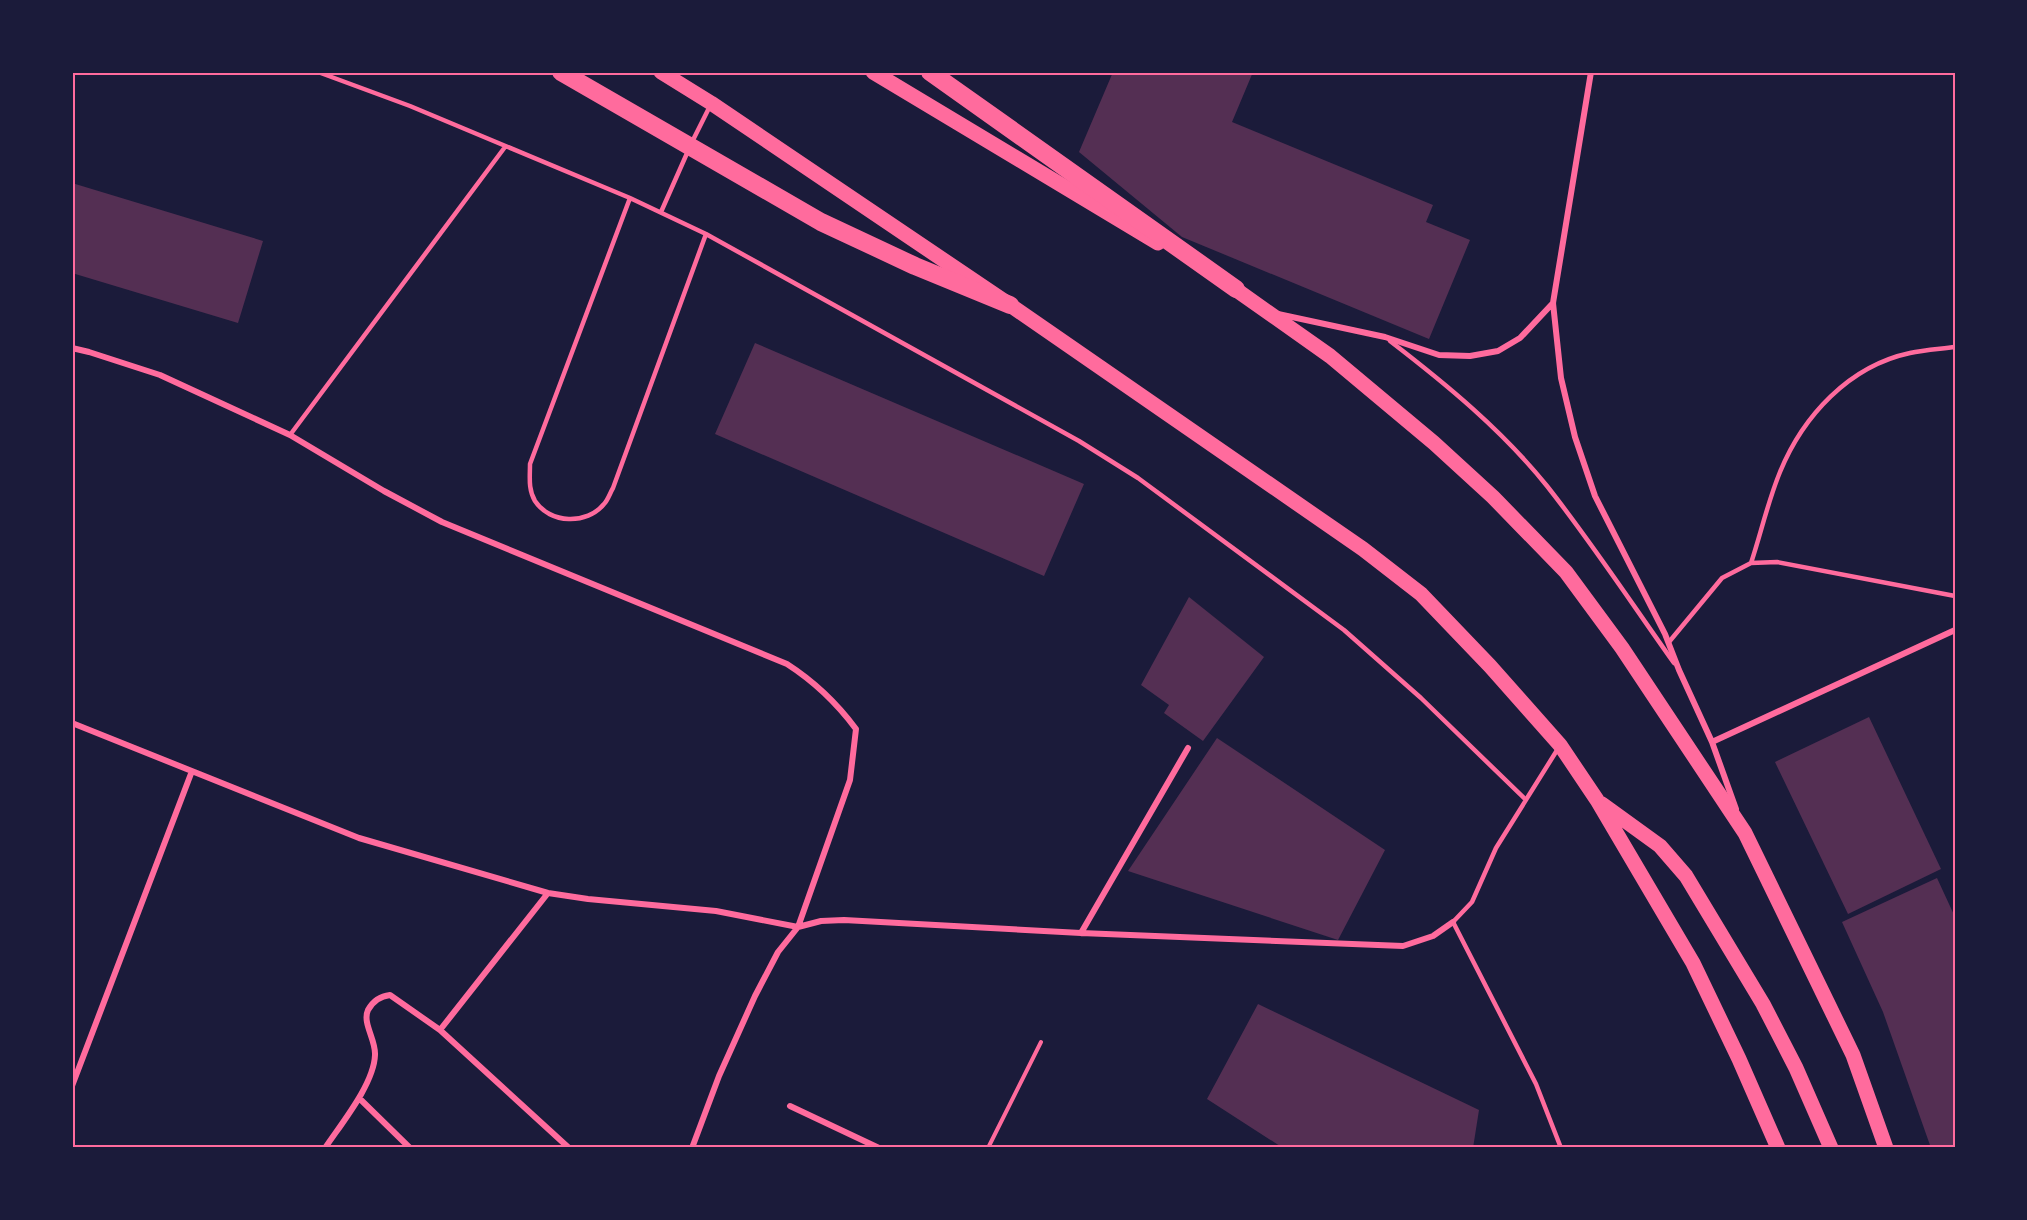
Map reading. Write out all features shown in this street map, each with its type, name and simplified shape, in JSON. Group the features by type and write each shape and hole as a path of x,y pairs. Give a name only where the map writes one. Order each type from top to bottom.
{"highway":[{"path":"561,72 821,222 915,266 1010,305"},
{"path":"930,72 1236,289"}],"main road":[{"path":"661,72 711,103 1010,305 1363,549 1421,594 1490,666 1560,745 1597,800 1693,963 1778,1148"},
{"path":"873,72 1236,289 1330,356 1434,443 1493,497 1566,572 1622,648 1745,833 1853,1055 1886,1148"},
{"path":"1597,800 1660,846 1686,876 1763,1004 1796,1068 1831,1148"}],"street":[{"path":"1591,72 1553,303 1562,378 1575,437 1595,496 1669,642 1679,670 1712,742 1745,833"},
{"path":"1268,312 1385,337 1439,355 1470,356 1498,351 1520,338 1553,303"},
{"path":"72,348 89,351 160,375 290,435 384,491 442,522 787,664 810,679 838,704 856,729 850,780 798,927 778,952 755,996 719,1076 692,1148"},
{"path":"1712,742 1955,630"},
{"path":"72,723 359,838 548,893 588,899 716,911 798,927 821,921 844,920 1081,933 1403,946 1433,936 1453,922"},
{"path":"1081,933 1188,748"},
{"path":"72,1086 192,771"},
{"path":"440,1030 548,893"},
{"path":"325,1148 359,1098 374,1065 375,1046 366,1019 370,1007 377,999 390,995 440,1030 569,1148"},
{"path":"359,1098 410,1148"},
{"path":"790,1106 879,1148"}],"lane":[{"path":"318,72 410,106 661,212 706,234 1079,441 1137,478 1344,630 1421,698 1525,799"},
{"path":"661,212 711,103"},
{"path":"290,435 505,147"},
{"path":"630,198 531,464 529,484 536,502 551,515 569,520 588,517 604,505 617,477 706,234"},
{"path":"1385,337 1436,376 1503,437 1546,484 1679,670"},
{"path":"1751,563 1780,472 1797,437 1816,411 1836,391 1862,373 1877,366 1908,353 1955,347"},
{"path":"1669,642 1722,578 1751,563 1777,562 1955,596"},
{"path":"1560,745 1496,848 1472,902 1453,922 1536,1084 1561,1148"}],"path":[{"path":"988,1148 1041,1041"}],"building":[{"path":"1113,72 1253,72 1232,122 1433,205 1426,222 1470,240 1429,339 1182,237 1079,152"},
{"path":"72,183 263,241 238,323 72,273"},
{"path":"755,343 1084,484 1044,576 715,434"},
{"path":"1189,597 1264,657 1203,741 1164,713 1169,705 1141,685"},
{"path":"1869,717 1941,869 1848,914 1775,762"},
{"path":"1217,738 1385,850 1338,940 1128,871"},
{"path":"1937,878 1955,917 1955,1148 1931,1148 1883,1012 1842,922"},
{"path":"1258,1004 1479,1110 1473,1148 1283,1148 1207,1099"}]}
